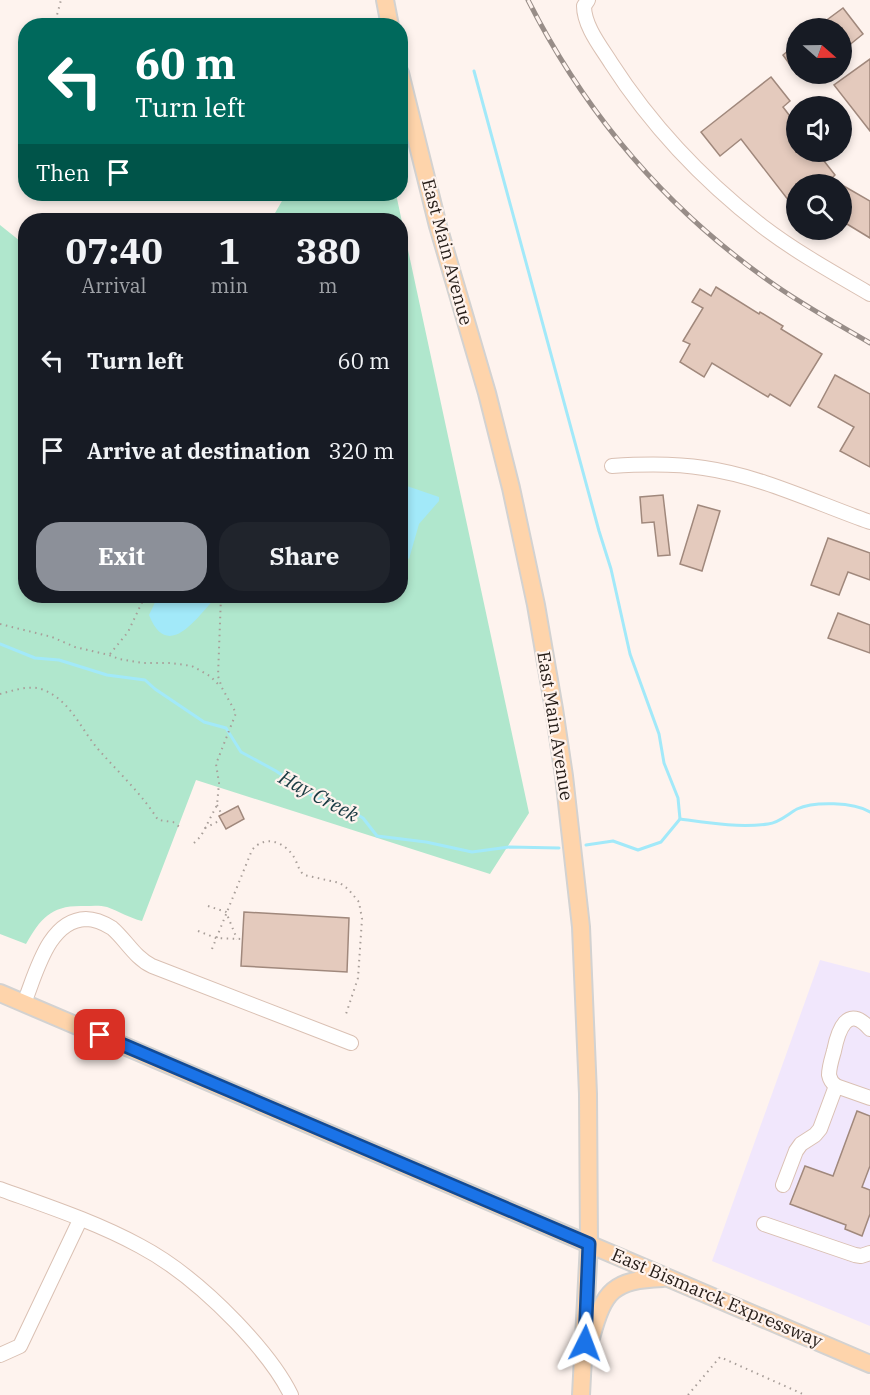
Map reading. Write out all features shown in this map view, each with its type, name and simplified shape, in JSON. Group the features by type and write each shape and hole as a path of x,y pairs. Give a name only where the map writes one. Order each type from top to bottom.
{"main road":[{"path":"385,0 388,18"},
{"name":"East Main Avenue","path":"408,105 438,226 487,393 511,489 536,605 554,709 571,831 581,927 588,1094 589,1244 581,1395"},
{"name":"East Bismarck Expressway","path":"0,993 870,1364"},
{"path":"583,1365 594,1325 608,1295 616,1287 627,1283 669,1278"}],"street":[{"path":"586,3 587,22 618,73 650,115 696,167 763,227 870,294"},
{"path":"612,466 664,464 725,472 870,522"},
{"path":"24,1003 57,932 75,921 90,920 110,927 142,960 152,966 351,1043"},
{"path":"869,1095 836,1086 831,1082 829,1071 844,1022 854,1018 866,1024 870,1029"},
{"path":"783,1185 796,1151 820,1129 836,1086"},
{"path":"0,1189 140,1246 167,1263 201,1288 256,1343 291,1395"},
{"path":"0,1355 20,1346 80,1220"},
{"path":"764,1224 855,1256 870,1253"}],"path":[{"path":"56,18 61,0"},
{"path":"109,655 128,632 142,603"},
{"path":"194,843 217,805 219,783 216,764 236,713 218,676 221,603"},
{"path":"0,624 52,637 75,647 118,659 192,666 210,676 222,688"},
{"path":"0,694 20,688 39,688 54,695 78,718 91,741 150,807 158,820 173,822 181,828"},
{"path":"217,805 222,815"},
{"path":"205,828 221,820"},
{"path":"212,949 252,850 266,841 278,843 289,852 304,875 335,881 348,889 359,902 362,919 358,978 346,1014"},
{"path":"208,906 226,912 237,939"},
{"path":"198,931 216,938 242,939"},
{"path":"688,1395 720,1357 805,1395"}],"shaded area":[{"path":"820,960 870,973 870,1326 712,1261"}],"green space":[{"path":"282,201 398,201 400,213 275,213"},
{"path":"0,225 18,239 18,603 408,603 408,250 529,813 490,874 196,780 142,921 104,906 73,906 48,915 26,944 0,934"}],"water":[{"path":"408,486 439,497 439,501 419,524 409,559"},
{"path":"155,603 211,603 183,631 174,635 165,635 157,629 149,615"}],"building":[{"path":"843,8 851,18 830,18"},
{"path":"852,20 863,34 852,43"},
{"path":"870,59 870,131 852,108 852,96 843,96 834,85 852,84 852,72"},
{"path":"771,77 786,96 786,104 783,107 786,111 786,162 825,162 834,174 786,174 786,197 741,139 720,156 701,132"},
{"path":"852,191 870,201 870,238 852,227"},
{"path":"716,287 783,326 781,329 822,354 790,406 770,394 768,397 712,363 704,377 680,362 690,344 683,341 703,308 692,302 700,289 711,296"},
{"path":"835,375 870,394 870,467 840,451 854,427 818,407"},
{"path":"663,495 670,555 658,556 654,522 642,523 640,497"},
{"path":"698,505 720,511 702,571 680,564"},
{"path":"828,538 870,553 870,580 848,572 839,595 811,585"},
{"path":"838,613 870,625 870,653 828,638"},
{"path":"238,806 244,819 226,829 219,816"},
{"path":"244,912 349,918 347,972 241,966"},
{"path":"857,1111 870,1116 870,1166 862,1187 870,1190 870,1214 862,1236 845,1229 846,1225 790,1204 805,1166 833,1176"}],"waterway":[{"path":"474,71 611,569 630,654 659,734 664,763 678,798 680,819"},
{"name":"Hay Creek","path":"0,644 35,658 59,660 107,675 145,680 204,722 226,728 241,752 276,771 317,799 332,800 363,818 377,836 426,842 472,852 509,847 559,848"},
{"name":"Hay Creek","path":"586,845 613,841 638,850 661,842 680,819 735,825 768,824 804,806 823,804 854,806 870,812"}],"railway":[{"path":"528,0 550,42 575,81 631,156 663,190 731,253 806,305 870,343"}],"route":[{"path":"100,1035 589,1244 585,1343"}]}
